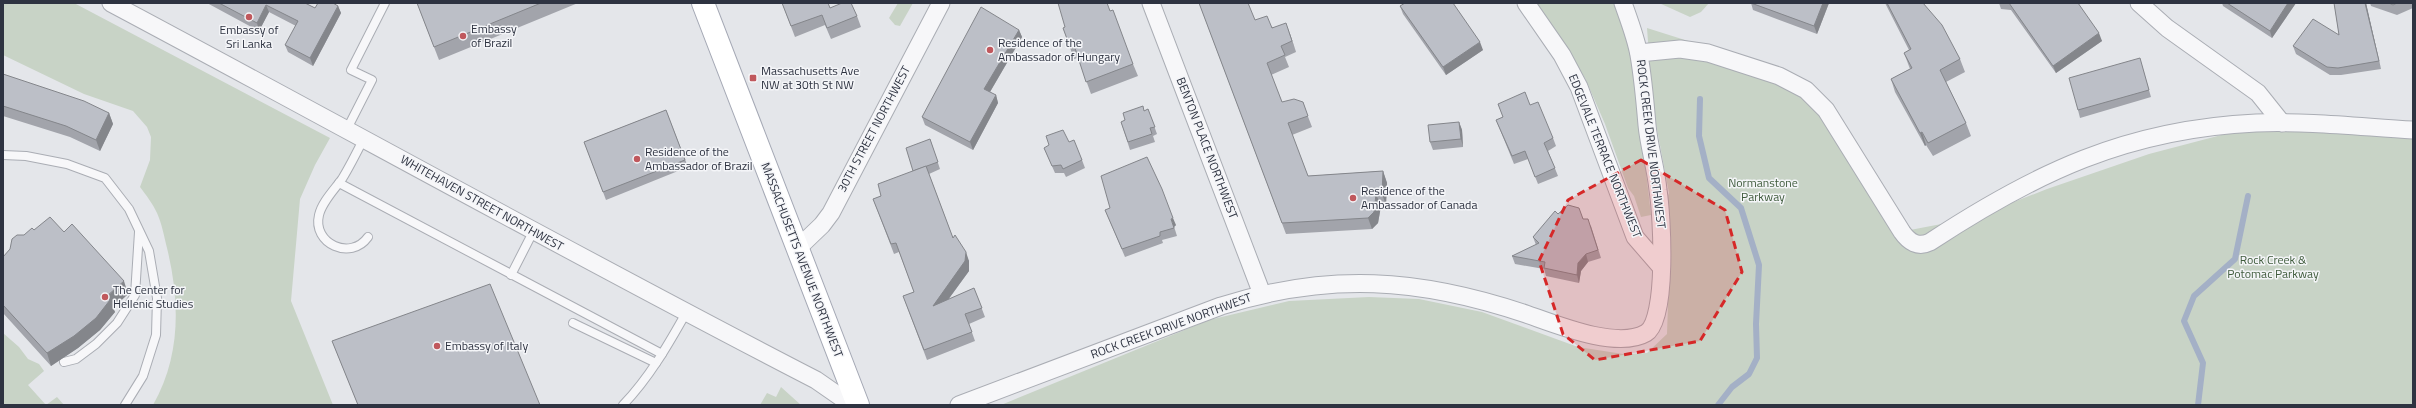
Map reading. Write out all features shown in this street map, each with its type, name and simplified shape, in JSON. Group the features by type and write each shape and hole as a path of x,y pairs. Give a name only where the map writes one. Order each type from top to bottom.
{"main road":[{"name":"MASSACHUSETTS AVENUE NORTHWEST","path":"703,3 858,405"}],"street":[{"name":"WHITEHAVEN STREET NORTHWEST","path":"111,3 348,129 533,232 816,380 852,405"},
{"name":"30TH STREET NORTHWEST","path":"798,248 822,225 831,213 941,3"},
{"name":"BENTON PLACE NORTHWEST","path":"1151,3 1262,294"},
{"name":"EDGEVALE TERRACE NORTHWEST","path":"1526,3 1562,55 1579,87 1635,237 1661,267"},
{"path":"1624,3 1639,53"},
{"path":"2139,3 2167,28 2258,93 2282,123"},
{"name":"ROCK CREEK DRIVE NORTHWEST","path":"959,405 1221,306 1262,294 1330,284 1365,282 1401,284 1474,298 1582,332 1618,338 1642,335 1654,326 1659,309 1662,234 1658,189 1650,144 1639,53 1670,49 1708,53 1779,76 1806,90 1826,110 1902,232 1910,242 1919,245 1930,242 1976,212 2026,184 2090,156 2141,140 2194,130 2234,125 2282,123 2413,130"}],"lane":[{"path":"348,129 372,80 351,70 385,3"},
{"path":"364,138 339,183 322,206 319,215 318,229 324,240 337,248 348,249 358,247 368,237"},
{"path":"3,155 26,156 67,164 105,178 129,210 139,230 148,251 157,298 156,335 143,376 125,405"},
{"path":"339,183 662,354"},
{"path":"64,362 76,358 96,344 116,323 135,295 139,230"},
{"path":"511,275 533,232"},
{"path":"623,405 636,392 662,354 686,313"},
{"path":"573,323 656,362"}],"highlighted area":[{"path":"1641,160 1725,210 1742,272 1700,341 1595,360 1563,334 1539,261 1568,200"}],"green space":[{"path":"3,3 74,3 330,138 315,165 300,199 291,301 333,405 153,405 169,367 173,348 176,308 171,268 162,226 154,206 140,187 150,160 151,137 147,127 133,111 84,94 3,55"},
{"path":"898,3 913,3 900,26 895,25 889,18"},
{"path":"1535,3 1615,3 1630,53 1647,147 1646,172 1651,215 1641,217 1634,196 1628,188 1605,124 1585,78"},
{"path":"1659,3 1709,3 1701,12 1690,17"},
{"name":"Rock Creek & Potomac Parkway","path":"1647,28 1780,70 1803,83 1910,230 1973,218 2047,189 2149,154 2229,133 2302,125 2413,127 2413,405 1001,405 1209,320 1289,301 1369,297 1419,299 1482,312 1578,347 1623,354 1647,353 1667,334 1668,305 1650,248 1669,193 1653,108"},
{"path":"3,333 19,347 28,359 39,364 44,371 28,385 46,405 3,405"},
{"path":"781,387 801,405 760,405 767,393 776,397"},
{"path":"57,397 64,405 46,405"}],"building":[{"path":"219,3 305,3 315,8 318,3 333,3 338,6 310,58 285,45 298,21 266,5 257,23"},
{"path":"417,3 541,3 434,47"},
{"path":"782,3 828,3 830,8 842,3 851,3 857,16 827,28 822,15 791,26"},
{"path":"1058,3 1107,3 1110,11 1113,10 1133,64 1086,82 1074,45 1070,47 1063,28 1065,27"},
{"path":"1199,3 1248,3 1255,20 1267,16 1272,28 1286,23 1292,41 1281,46 1285,55 1267,63 1282,102 1294,99 1303,102 1308,116 1288,123 1308,176 1383,171 1382,194 1376,194 1374,212 1368,218 1282,223"},
{"path":"1405,3 1453,3 1480,42 1443,67 1400,6"},
{"path":"1751,3 1823,3 1814,26"},
{"path":"1887,3 1923,3 1942,25 1960,59 1940,70 1966,123 1928,143 1922,132 1920,133 1891,79 1912,68 1904,53 1911,49"},
{"path":"2009,3 2078,3 2099,33 2053,66"},
{"path":"2227,3 2288,3 2270,31"},
{"path":"2334,3 2365,3 2379,61 2338,68 2327,67 2293,46 2313,19 2339,35"},
{"path":"981,7 1019,30 984,89 996,95 970,142 922,117"},
{"path":"2140,58 2149,90 2078,110 2069,78"},
{"path":"3,74 84,101 109,113 96,140 66,126 3,106"},
{"path":"1525,92 1530,105 1538,102 1553,138 1544,143 1555,168 1535,177 1525,151 1512,156 1496,120 1503,117 1498,104"},
{"path":"1143,106 1144,111 1148,109 1155,127 1150,128 1152,134 1128,142 1121,122 1125,120 1123,113"},
{"name":"Residence of the Ambassador of Brazil","path":"666,110 685,160 603,192 584,142"},
{"path":"1459,122 1461,139 1430,142 1428,125"},
{"path":"1063,130 1069,142 1074,140 1082,160 1063,169 1061,165 1052,166 1044,148 1049,145 1046,136"},
{"path":"930,139 938,162 913,171 906,148"},
{"path":"1147,157 1162,189 1173,218 1171,219 1174,228 1160,232 1160,236 1122,249 1105,210 1110,208 1101,176"},
{"path":"926,166 953,238 955,235 966,252 965,261 933,306 974,288 982,308 965,314 972,332 924,350 903,296 914,292 896,243 891,244 873,199 881,196 878,184"},
{"path":"1568,205 1579,208 1583,219 1588,219 1598,250 1586,254 1578,263 1577,275 1544,268 1545,262 1512,256 1539,243 1533,237 1555,211 1558,214"},
{"name":"The Center for Hellenic Studies","path":"50,217 64,232 72,224 124,281 107,296 110,300 96,318 74,336 47,353 3,305 3,257 10,249 12,239 17,235 24,235 32,228 34,230"},
{"name":"Embassy of Italy","path":"490,284 540,405 358,405 332,341"}],"waterway":[{"path":"1700,99 1699,136 1709,178 1741,208 1759,265 1756,324 1757,358 1749,374 1732,387 1718,405"},
{"path":"2198,405 2203,363 2184,321 2194,296 2235,259 2248,196"}],"place":[{"name":"Embassy of Sri Lanka","path":"249,17"},
{"name":"Embassy of Brazil","path":"463,36"},
{"name":"Residence of the Ambassador of Hungary","path":"990,50"},
{"name":"Massachusetts Ave NW at 30th St NW","path":"753,78"},
{"name":"Residence of the Ambassador of Brazil","path":"637,159"},
{"name":"Residence of the Ambassador of Canada","path":"1353,198"},
{"name":"The Center for Hellenic Studies","path":"105,297"},
{"name":"Embassy of Italy","path":"437,346"}],"park label":[{"name":"Normanstone Parkway","path":"1763,190"}]}
